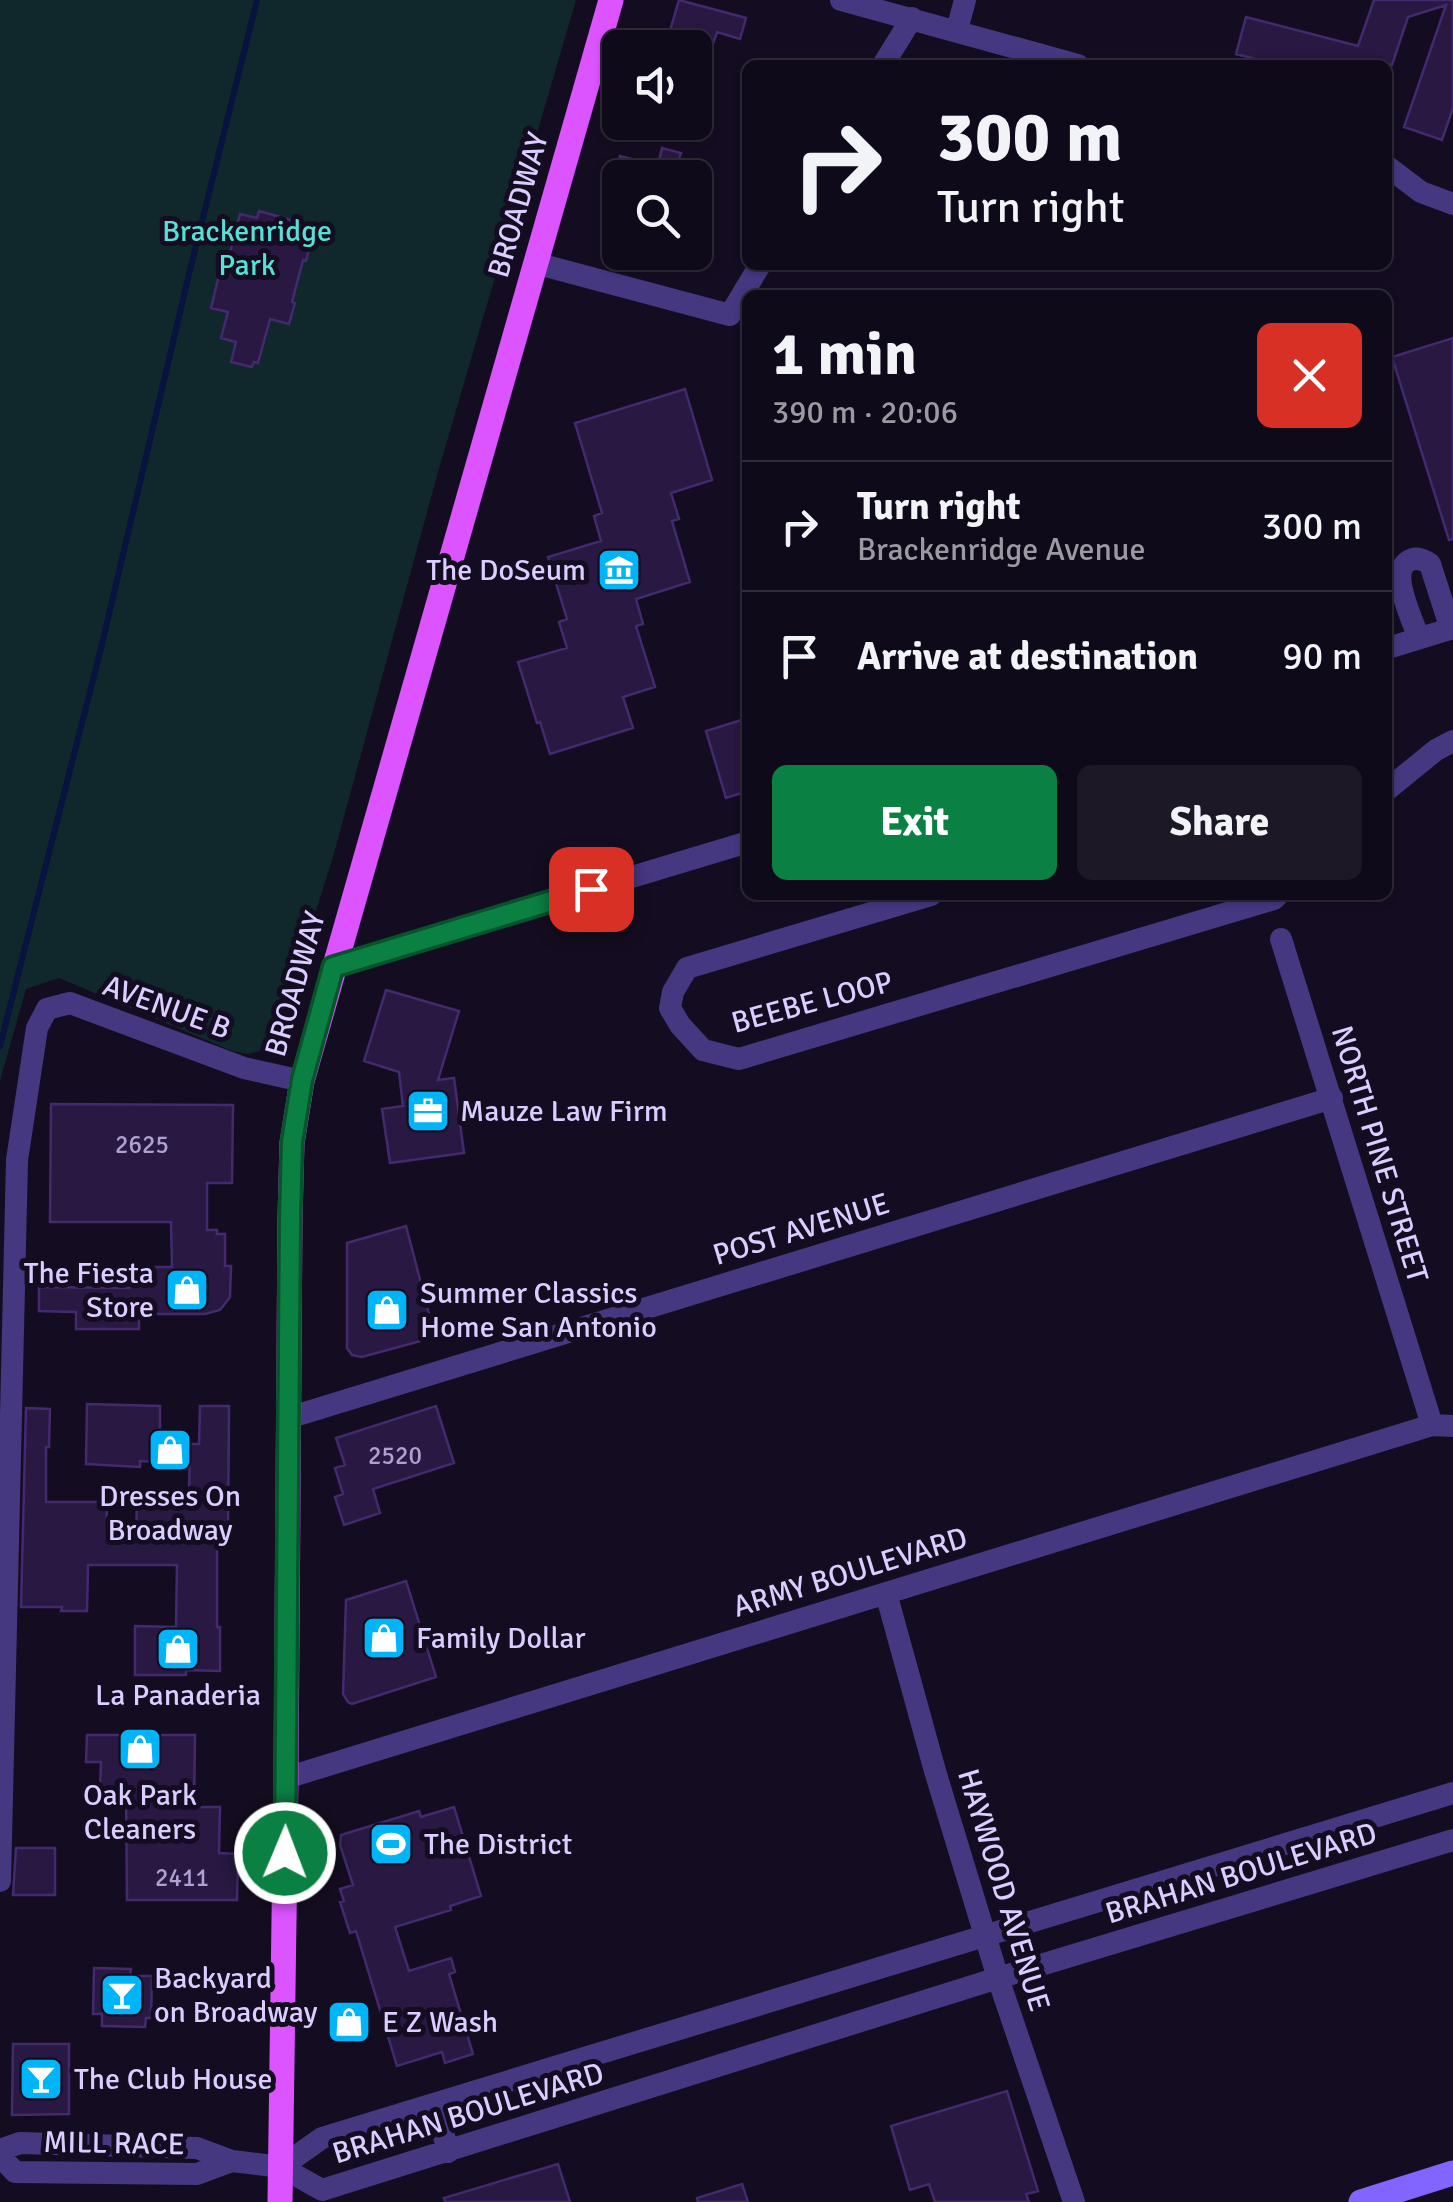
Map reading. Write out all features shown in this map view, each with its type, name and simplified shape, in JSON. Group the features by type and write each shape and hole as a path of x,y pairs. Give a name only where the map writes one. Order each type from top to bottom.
{"main road":[{"name":"BROADWAY","path":"280,2202 292,1142 302,1080 333,967 611,0"}],"street":[{"path":"842,0 1061,60"},
{"path":"957,30 966,0"},
{"path":"886,60 912,18"},
{"path":"1392,170 1421,192 1453,204"},
{"path":"534,264 730,314 742,294"},
{"path":"1392,647 1452,629 1430,564 1420,558 1403,566 1399,578 1419,638"},
{"path":"1392,785 1453,741"},
{"path":"333,967 742,844"},
{"name":"BEEBE LOOP","path":"914,900 687,968 673,992 670,1008 703,1050 740,1059 1266,900"},
{"name":"NORTH PINE STREET","path":"1281,938 1442,1425"},
{"name":"AVENUE B","path":"0,1881 17,1160 38,1028 48,1009 70,1003 244,1068 302,1080"},
{"name":"POST AVENUE","path":"288,1418 1332,1098"},
{"name":"ARMY BOULEVARD","path":"286,1778 1442,1425"},
{"name":"HAYWOOD AVENUE","path":"886,1593 998,1978 1074,2202"},
{"name":"BRAHAN BOULEVARD","path":"1453,1792 322,2138 281,2167 322,2190 1453,1840"},
{"path":"436,2105 448,2152"},
{"name":"MILL RACE","path":"0,2153 20,2143 197,2148 232,2162 281,2167"},
{"path":"1361,2202 1453,2173"}],"green space":[{"name":"Brackenridge Park","path":"0,0 576,0 438,472 333,857 283,1015 267,1047 260,1051 232,1051 59,978 26,989 0,1081"}],"building":[{"path":"679,0 746,18 740,39 717,32 713,44 712,30 670,30"},
{"path":"1374,0 1453,0 1453,108 1442,140 1404,127 1446,5 1408,17 1392,65 1392,60 1259,60 1236,54 1246,17 1358,46"},
{"path":"662,148 681,153 679,160 659,160"},
{"path":"259,211 291,220 289,229 313,235 306,261 303,260 289,324 270,319 258,363 254,362 252,367 231,362 236,342 221,338 228,312 211,308 240,214 257,218"},
{"path":"1453,338 1453,539 1449,540 1392,357"},
{"name":"The DoSeum","path":"685,389 712,480 671,493 679,519 672,521 690,582 636,599 643,624 636,626 655,687 623,697 633,728 550,754 518,662 567,648 559,622 567,619 548,557 601,541 594,516 602,513 575,423"},
{"path":"742,720 742,793 726,798 706,731"},
{"path":"386,990 459,1011 438,1080 454,1078 464,1153 390,1163 382,1109 403,1106 399,1072 364,1061"},
{"path":"51,1104 233,1105 232,1183 207,1183 207,1230 225,1234 225,1266 231,1266 230,1297 220,1310 205,1314 139,1314 139,1329 76,1329 76,1312 39,1311 39,1287 130,1288 130,1267 172,1267 171,1222 50,1222"},
{"name":"Summer Classics Home San Antonio","path":"406,1226 435,1337 362,1357 352,1355 347,1348 347,1243"},
{"path":"87,1404 160,1406 160,1462 140,1461 140,1467 86,1464"},
{"path":"200,1406 229,1406 228,1534 217,1534 220,1671 135,1675 135,1626 176,1627 177,1565 88,1565 87,1611 21,1607 26,1408 50,1409 46,1502 107,1502 106,1539 136,1539 137,1502 183,1503 183,1495 189,1495 190,1444 199,1444"},
{"path":"436,1406 454,1463 373,1489 380,1513 344,1525 335,1497 343,1494 335,1468 345,1465 336,1438"},
{"name":"Family Dollar","path":"406,1581 436,1677 352,1704 343,1694 346,1600"},
{"path":"87,1735 195,1735 194,1807 220,1807 219,1853 238,1854 237,1900 127,1900 126,1789 100,1789 101,1762 86,1762"},
{"path":"454,1807 481,1896 395,1927 409,1971 451,1958 455,1972 449,1974 473,2054 445,2063 442,2052 397,2066 356,1931 350,1933 340,1902 344,1901 340,1889 353,1885 340,1845 341,1835 419,1811 421,1817"},
{"path":"16,1848 55,1848 55,1895 13,1895"},
{"name":"Backyard on Broadway","path":"94,1968 131,1969 130,1976 152,1976 151,2018 146,2018 145,2027 102,2026 102,2014 93,2014"},
{"name":"The Club House","path":"13,2044 69,2044 69,2114 12,2115"},
{"path":"1007,2091 1038,2191 1026,2194 1029,2202 935,2202 929,2184 910,2190 891,2126"},
{"path":"558,2164 570,2202 445,2202 444,2198"},
{"path":"742,2184 748,2202 698,2202 697,2198"}],"waterway":[{"path":"0,1046 102,644 257,0"}],"place":[{"name":"The DoSeum","path":"619,570"},
{"name":"Mauze Law Firm","path":"428,1111"},
{"name":"The Fiesta Store","path":"187,1290"},
{"name":"Summer Classics Home San Antonio","path":"387,1310"},
{"name":"Dresses On Broadway","path":"170,1450"},
{"name":"Family Dollar","path":"384,1638"},
{"name":"La Panaderia","path":"178,1649"},
{"name":"Oak Park Cleaners","path":"140,1749"},
{"name":"The District","path":"391,1844"},
{"name":"Backyard on Broadway","path":"122,1995"},
{"name":"E Z Wash","path":"349,2022"},
{"name":"The Club House","path":"41,2079"}],"route":[{"path":"285,1853 292,1142 302,1080 333,967 591,889"}]}
